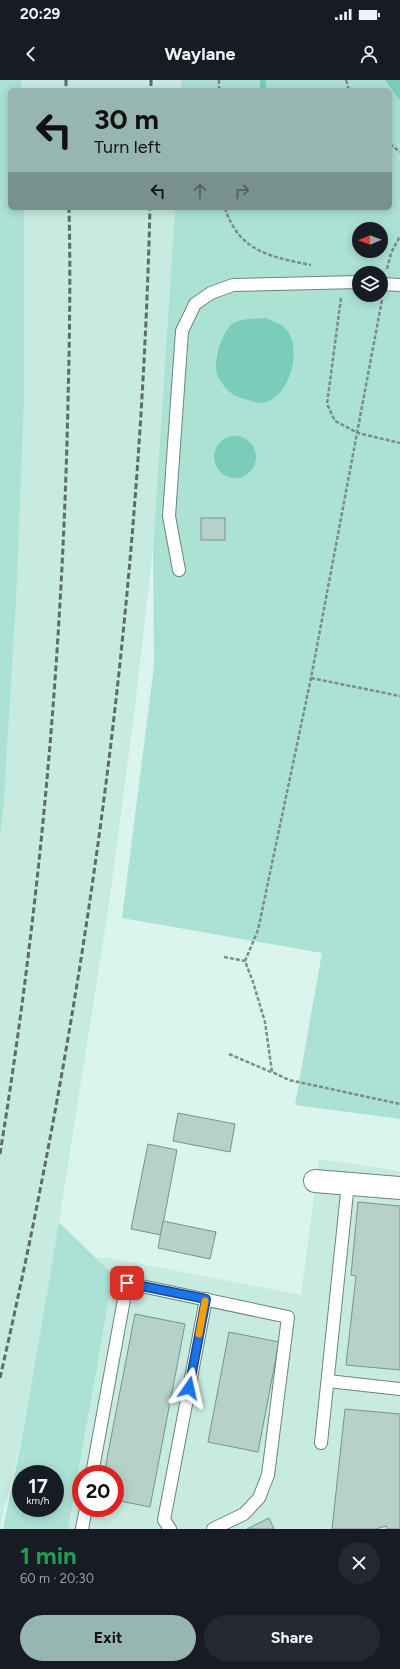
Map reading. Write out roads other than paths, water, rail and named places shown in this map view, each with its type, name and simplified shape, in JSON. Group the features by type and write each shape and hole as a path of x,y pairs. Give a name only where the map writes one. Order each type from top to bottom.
{"street":[{"path":"315,1181 400,1188"}],"lane":[{"path":"179,570 169,516 182,331 195,304 211,293 233,285 352,282"},
{"path":"388,284 400,285"},
{"path":"321,1442 348,1183"},
{"path":"94,1465 127,1283 288,1317 268,1475 259,1498 244,1514 213,1529"},
{"path":"170,1529 164,1520 206,1299"},
{"path":"328,1381 400,1389"},
{"path":"82,1529 84,1517"}],"waterway":[{"path":"263,80 263,88"}],"railway":[{"path":"66,80 66,88"},
{"path":"151,80 151,88"},
{"path":"0,1154 26,977 53,710 64,532 67,442 70,296 69,210"},
{"path":"0,1378 31,1234 59,1089 83,943 104,797 121,650 135,503 144,356 150,210"}]}
